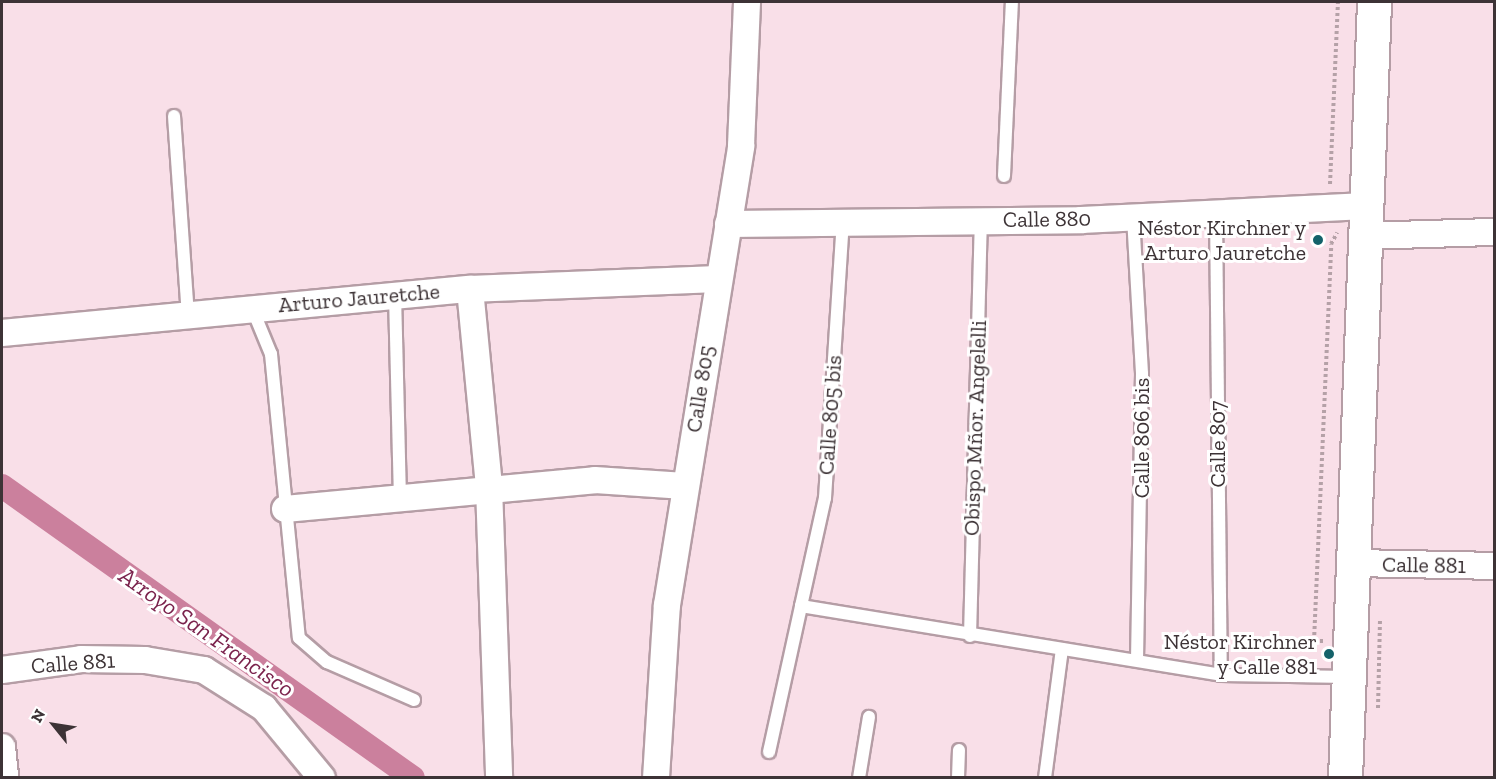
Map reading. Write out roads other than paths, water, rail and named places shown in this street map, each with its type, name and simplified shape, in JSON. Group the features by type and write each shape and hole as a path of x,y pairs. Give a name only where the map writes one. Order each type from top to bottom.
{"main road":[{"path":"1345,777 1354,563 1357,216 1374,2"}],"street":[{"name":"Calle 805","path":"656,777 667,605 717,279 728,224 748,78 747,2"},
{"name":"Calle 880","path":"728,224 1133,217 1216,213 1357,216 1494,232"},
{"name":"Arturo Jauretche","path":"2,333 251,307 470,288 717,279"},
{"path":"470,288 489,487 498,777"},
{"path":"285,509 489,487 595,480 685,486"},
{"name":"Calle 881","path":"1354,563 1494,566"},
{"name":"Calle 881","path":"2,670 81,659 145,660 218,676 264,708 322,777"},
{"path":"2,747 5,777"}],"lane":[{"path":"1004,176 1012,2"},
{"path":"174,116 188,315"},
{"name":"Calle 807","path":"1216,213 1221,675"},
{"name":"Calle 806 bis","path":"1133,217 1142,374 1137,659"},
{"name":"Obispo Mñor. Angelelli","path":"970,636 981,220"},
{"name":"Calle 805 bis","path":"770,752 825,498 843,221"},
{"path":"395,295 400,496"},
{"path":"251,307 271,354 299,638 327,662 414,700"},
{"path":"801,606 970,636 1137,659 1221,675 1349,677"},
{"path":"1045,777 1062,649"},
{"path":"859,777 869,717"},
{"path":"958,777 959,750"}],"waterway":[{"name":"Arroyo San Francisco","path":"2,486 413,778"}],"place":[{"name":"Néstor Kirchner y Arturo Jauretche","path":"1318,240"},
{"name":"Néstor Kirchner y Calle 881","path":"1329,654"}]}
